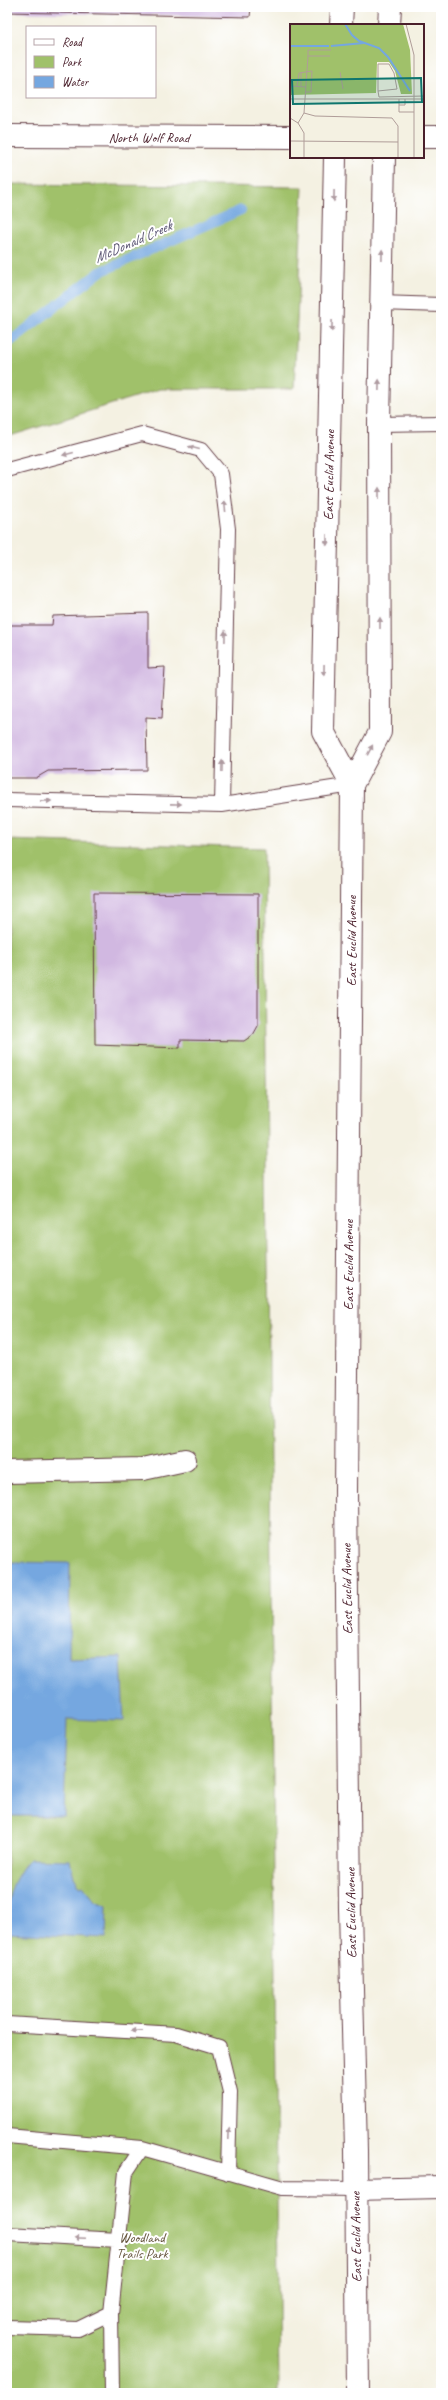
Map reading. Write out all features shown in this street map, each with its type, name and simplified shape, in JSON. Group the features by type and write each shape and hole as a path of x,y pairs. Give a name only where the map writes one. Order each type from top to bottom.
{"main road":[{"path":"341,24 342,7"},
{"path":"389,24 390,7"},
{"name":"North Wolf Road","path":"7,136 290,137"},
{"path":"424,137 441,138"},
{"name":"East Euclid Avenue","path":"335,158 323,731 352,785"},
{"name":"East Euclid Avenue","path":"358,2393 346,1491 352,785 380,732 379,424 380,303 384,158"},
{"path":"7,1472 142,1469 185,1460"},
{"path":"355,2189 441,2188"}],"lane":[{"path":"380,303 441,305"},
{"path":"379,424 441,423"},
{"path":"7,470 142,434 201,450 221,474 228,529 222,805"},
{"path":"7,800 222,805 352,785"},
{"path":"7,2024 176,2034 219,2047 230,2092 228,2173"},
{"path":"7,2136 142,2148 283,2188 355,2189"},
{"path":"112,2393 111,2313 126,2172 142,2148"},
{"path":"7,2234 119,2240"},
{"path":"7,2327 78,2329 111,2313"}],"green space":[{"path":"7,184 303,187 294,389 160,389 7,437"},
{"name":"Woodland Trails Park","path":"7,840 264,848 279,2393 7,2393"}],"water":[{"path":"7,1562 70,1563 69,1659 121,1657 124,1721 67,1719 64,1816 7,1816"},
{"path":"29,1859 70,1860 74,1877 80,1887 83,1886 95,1901 107,1906 106,1938 7,1933 7,1911 10,1893 17,1877"}],"building":[{"path":"7,7 251,7 250,17 7,12"},
{"path":"148,613 148,668 165,667 162,718 146,717 147,770 48,771 36,778 7,778 7,625 52,625 53,616"},
{"path":"94,893 258,894 258,1026 253,1035 244,1041 180,1040 180,1048 95,1045"}],"waterway":[{"name":"McDonald Creek","path":"7,344 100,272 241,210"}]}
